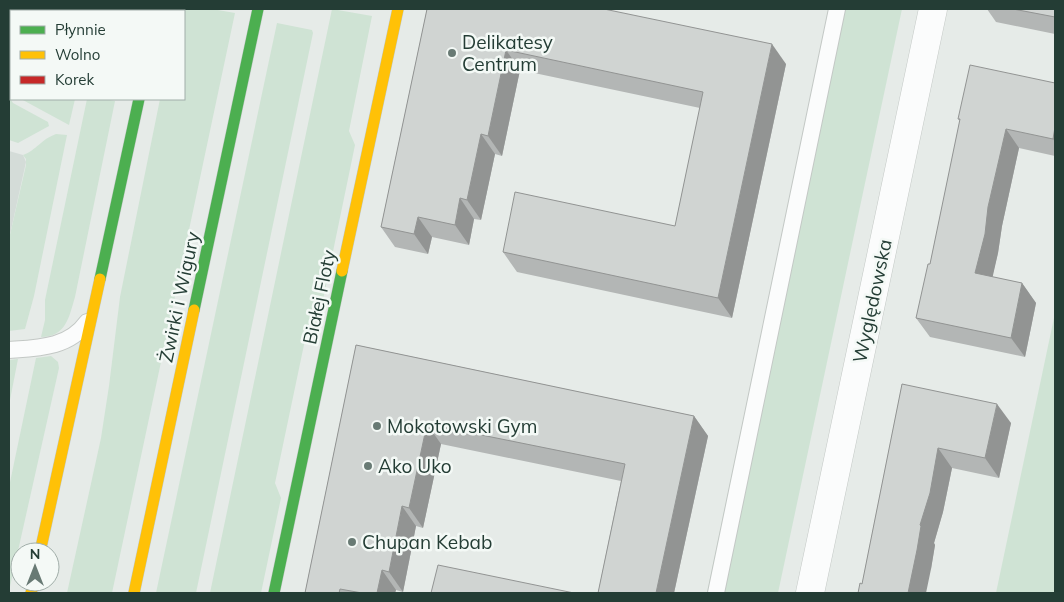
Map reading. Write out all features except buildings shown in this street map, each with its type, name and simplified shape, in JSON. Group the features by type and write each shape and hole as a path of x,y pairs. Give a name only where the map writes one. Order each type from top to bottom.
{"main road":[{"name":"Żwirki i Wigury","path":"134,593 258,9"},
{"name":"Białej Floty","path":"274,593 398,9"},
{"path":"42,542 94,310 138,100"}],"street":[{"name":"Wyględowska","path":"810,593 934,9"}],"lane":[{"path":"716,593 837,9"},
{"path":"9,350 55,345 66,341 75,336 86,324 94,310"}],"shaded area":[{"path":"9,151 23,155 26,162 9,239"}],"green space":[{"path":"9,9 87,10 10,10 9,87"},
{"path":"212,9 235,13 112,593 67,593 101,438 120,297 160,100 185,100 185,10 179,10"},
{"path":"332,9 372,16 349,131 355,145 317,329 305,340 275,483 281,498 261,593 210,593"},
{"path":"829,9 902,9 778,593 707,593"},
{"path":"277,23 312,30 313,33 196,593 156,593"},
{"path":"9,97 13,103 48,122 49,126 18,143 9,140"},
{"path":"23,100 75,100 69,125"},
{"path":"87,100 115,101 71,312 61,330 56,334 41,337 45,320 45,300"},
{"path":"56,134 67,135 34,296 25,329 9,331 9,239 26,165 26,159 23,155"},
{"path":"1055,313 1055,593 996,593"},
{"path":"51,356 58,362 59,368 20,542 10,542 9,591 9,487 36,358"},
{"path":"18,359 9,405 9,360"}],"traffic: fast":[{"path":"194,310 258,9"},
{"path":"100,279 139,100"},
{"path":"274,593 342,271"}],"traffic: slow":[{"path":"342,271 398,9"},
{"path":"42,542 100,279"},
{"path":"134,593 194,310"}],"place":[{"name":"Delikatesy Centrum","path":"452,53"},
{"name":"Mokotowski Gym","path":"377,426"},
{"name":"Ako Uko","path":"368,466"},
{"name":"Chupan Kebab","path":"352,542"}]}
